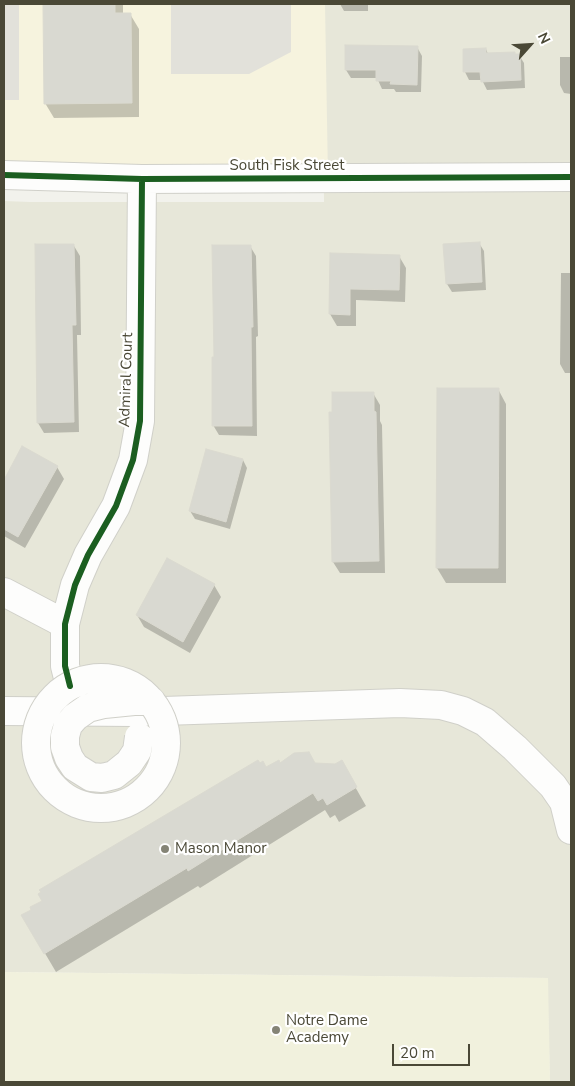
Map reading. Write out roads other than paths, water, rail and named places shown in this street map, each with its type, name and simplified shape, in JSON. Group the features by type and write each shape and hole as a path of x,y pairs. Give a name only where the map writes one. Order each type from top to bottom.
{"street":[{"name":"South Fisk Street","path":"4,175 142,179 571,176"},
{"name":"Admiral Court","path":"67,676 65,624 76,585 88,555 116,506 130,469 140,421 142,179"},
{"path":"4,592 65,624"},
{"path":"67,676 113,679 134,687 142,717 162,721 166,743 163,765 152,784 135,799 116,807 96,809 76,803 58,792 45,776 38,757 37,736 42,716 67,676"},
{"path":"4,711 142,717 400,703 441,705 463,711 485,722 516,748 553,786 564,802 571,830"}],"place":[{"name":"Mason Manor","path":"165,849"},
{"name":"Notre Dame Academy","path":"276,1030"}]}
